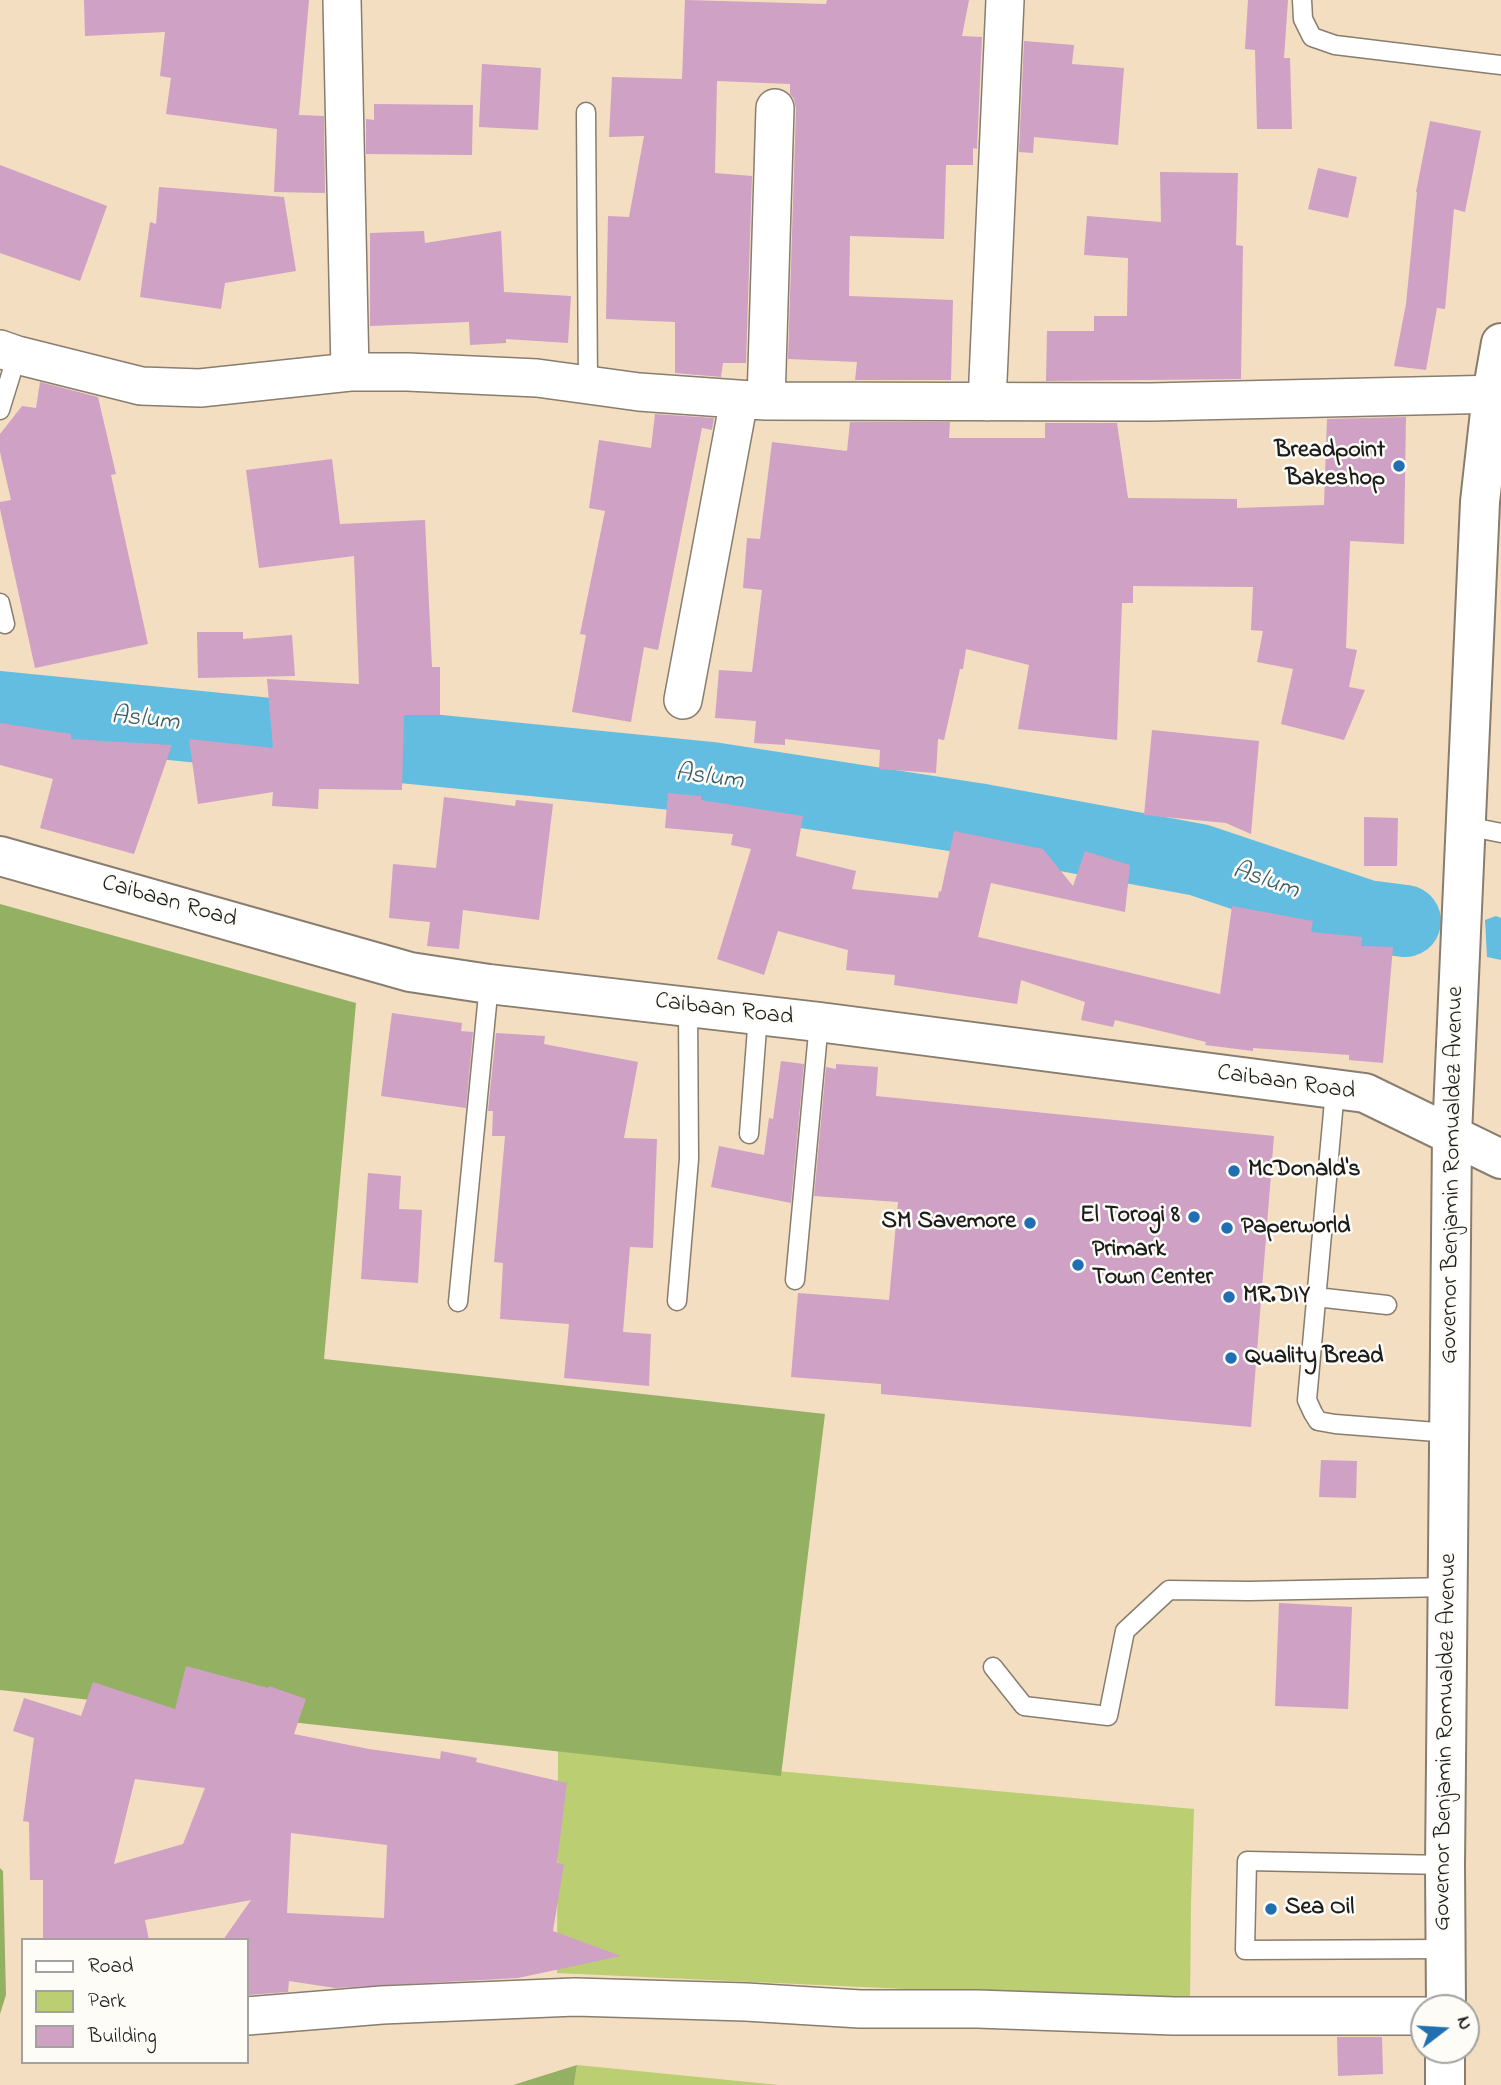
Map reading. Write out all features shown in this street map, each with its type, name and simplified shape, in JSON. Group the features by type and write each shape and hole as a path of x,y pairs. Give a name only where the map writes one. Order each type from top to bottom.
{"main road":[{"name":"Governor Benjamin Romualdez Avenue","path":"1446,1994 1452,1135 1483,829 1491,504 1501,343"},
{"name":"Caibaan Road","path":"0,856 410,972 1365,1093 1501,1159"},
{"path":"1445,2064 1445,2085"}],"street":[{"path":"342,0 349,372"},
{"path":"987,402 1005,0"},
{"path":"683,700 752,400 775,108"},
{"path":"9,352 141,386 200,388 349,372 407,372 537,378 639,392 752,400 1151,402 1496,394"},
{"path":"248,2016 382,2005 575,1997 746,2002 860,2009 978,2009 1174,2016 1410,2017"}],"lane":[{"path":"1302,0 1303,19 1312,37 1335,46 1501,65"},
{"path":"586,112 588,384"},
{"path":"0,410 9,352"},
{"path":"0,603 5,624"},
{"path":"458,1302 489,984"},
{"path":"677,1301 689,1159 688,1007"},
{"path":"749,1133 758,1015"},
{"path":"795,1280 819,1022"},
{"path":"1335,1090 1307,1400 1318,1421 1449,1433"},
{"path":"1316,1297 1387,1305"},
{"path":"993,1667 1024,1706 1108,1716 1125,1631 1169,1590 1449,1587"},
{"path":"1445,1865 1247,1861 1245,1950 1445,1949"}],"green space":[{"path":"0,904 356,1003 324,1359 825,1414 781,1776 0,1690"},
{"path":"558,1751 1194,1809 1190,2002 557,1973"},
{"path":"0,1868 3,1871 6,1995 0,2014"},
{"path":"577,2065 779,2085 574,2085"},
{"path":"577,2065 574,2085 513,2085"}],"water":[{"path":"1496,916 1501,918 1501,960 1487,957 1485,920"}],"building":[{"path":"84,0 309,0 299,115 324,116 325,193 274,192 277,129 166,114 171,78 160,76 165,32 85,36"},
{"path":"685,0 826,4 827,0 969,0 962,36 982,37 977,149 973,148 973,165 946,165 944,239 850,236 849,296 953,300 951,380 855,380 857,362 788,359 796,109 790,94 790,84 717,81 715,173 752,176 746,363 723,363 721,377 675,373 675,322 606,319 608,216 629,217 644,136 609,137 612,77 682,79"},
{"path":"1248,0 1288,0 1284,58 1290,58 1292,129 1257,129 1255,50 1245,49"},
{"path":"1024,41 1074,45 1072,64 1124,68 1118,145 1034,137 1033,153 1019,152"},
{"path":"482,64 541,68 538,130 479,127"},
{"path":"374,104 473,105 472,155 366,154 366,119 374,120"},
{"path":"1430,121 1481,131 1465,212 1454,209 1445,309 1437,308 1426,370 1394,366 1406,304 1416,192"},
{"path":"0,165 107,206 80,281 0,253"},
{"path":"1318,168 1357,177 1348,218 1308,209"},
{"path":"1160,172 1238,173 1236,245 1243,246 1241,379 1046,381 1047,331 1094,331 1094,316 1127,316 1128,258 1084,255 1087,216 1161,222"},
{"path":"159,187 284,197 296,271 225,283 221,309 140,297 150,222 156,224"},
{"path":"424,231 425,243 501,231 504,292 571,296 568,343 506,339 506,343 470,345 469,322 370,326 370,233"},
{"path":"40,382 98,397 116,474 111,475 148,644 35,668 0,509 0,502 11,500 0,452 0,434 22,406 36,408"},
{"path":"655,414 714,418 712,430 702,428 658,650 644,647 631,722 572,712 586,635 580,634 605,511 589,508 599,440 651,448"},
{"path":"1406,417 1404,544 1350,541 1346,648 1357,650 1349,687 1365,690 1344,740 1281,724 1293,669 1257,662 1263,631 1251,630 1253,587 1133,586 1133,603 1122,603 1117,740 1018,729 1029,665 966,649 944,740 938,739 936,773 879,769 880,750 785,739 785,745 754,743 756,721 715,718 719,670 752,672 762,590 743,588 747,538 760,539 772,442 847,451 850,422 950,422 949,438 1045,438 1045,423 1117,423 1128,498 1237,499 1237,508 1324,505 1327,419"},
{"path":"332,459 340,524 425,520 432,667 440,667 440,715 404,715 402,790 319,789 318,809 272,806 273,792 198,804 189,739 273,748 267,679 359,684 354,556 259,568 246,470"},
{"path":"197,632 243,632 243,639 292,635 295,676 198,678"},
{"path":"0,723 71,734 71,739 172,745 134,854 40,828 53,779 0,765"},
{"path":"1152,730 1259,741 1251,834 1226,823 1144,815"},
{"path":"668,793 701,796 701,800 803,816 796,856 856,871 852,889 938,898 954,831 1043,849 1073,886 1085,851 1130,865 1125,912 991,883 978,937 1220,994 1232,906 1313,921 1311,932 1362,937 1361,946 1393,947 1383,1063 1349,1060 1349,1055 1253,1048 1253,1051 1205,1045 1206,1042 1115,1020 1113,1027 1081,1020 1085,1002 1021,980 1017,1004 894,985 895,975 846,970 848,950 778,931 764,975 717,959 751,849 731,845 733,834 665,828"},
{"path":"444,797 515,806 516,800 553,804 539,920 463,910 459,949 427,946 430,922 389,918 393,864 436,868"},
{"path":"1364,817 1398,818 1397,866 1364,866"},
{"path":"392,1013 462,1023 461,1031 473,1032 466,1108 381,1096"},
{"path":"496,1033 545,1036 544,1044 638,1062 624,1138 657,1139 653,1248 630,1247 623,1332 651,1334 649,1386 564,1378 569,1324 500,1319 503,1263 494,1262 505,1136 492,1136 493,1111 488,1111"},
{"path":"781,1061 804,1064 791,1203 711,1187 719,1146 764,1155 769,1118 773,1119"},
{"name":"Primark Town Center","path":"836,1064 878,1067 876,1096 1274,1136 1251,1427 881,1394 881,1384 791,1377 798,1293 889,1300 898,1202 814,1196 826,1067 836,1069"},
{"path":"368,1173 401,1176 399,1209 422,1210 418,1283 361,1279"},
{"path":"1321,1460 1357,1461 1356,1498 1319,1497"},
{"path":"1279,1603 1352,1607 1348,1709 1275,1706"},
{"path":"186,1666 268,1688 269,1686 306,1699 294,1734 369,1749 440,1759 441,1751 567,1783 557,1863 564,1864 553,1931 621,1956 518,1978 335,1988 289,1981 288,1992 249,1995 248,1938 224,1938 251,1900 145,1920 149,1938 43,1938 43,1880 30,1880 29,1822 23,1821 34,1738 13,1731 24,1698 81,1716 93,1682 175,1709","holes":["135,1779 205,1788 183,1844 114,1864","291,1833 387,1845 384,1918 287,1913"]},
{"path":"1337,2037 1382,2037 1383,2074 1338,2076"}],"waterway":[{"name":"Aslum","path":"0,707 712,778 977,819 1199,860 1366,916 1405,921"}],"place":[{"name":"Breadpoint Bakeshop","path":"1399,466"},
{"name":"McDonald's","path":"1234,1171"},
{"name":"El Torogi 8","path":"1194,1217"},
{"name":"SM Savemore","path":"1030,1223"},
{"name":"Paperworld","path":"1227,1228"},
{"name":"Primark Town Center","path":"1078,1265"},
{"name":"MR.DIY","path":"1229,1297"},
{"name":"Quality Bread","path":"1231,1358"},
{"name":"Sea Oil","path":"1271,1909"}]}
